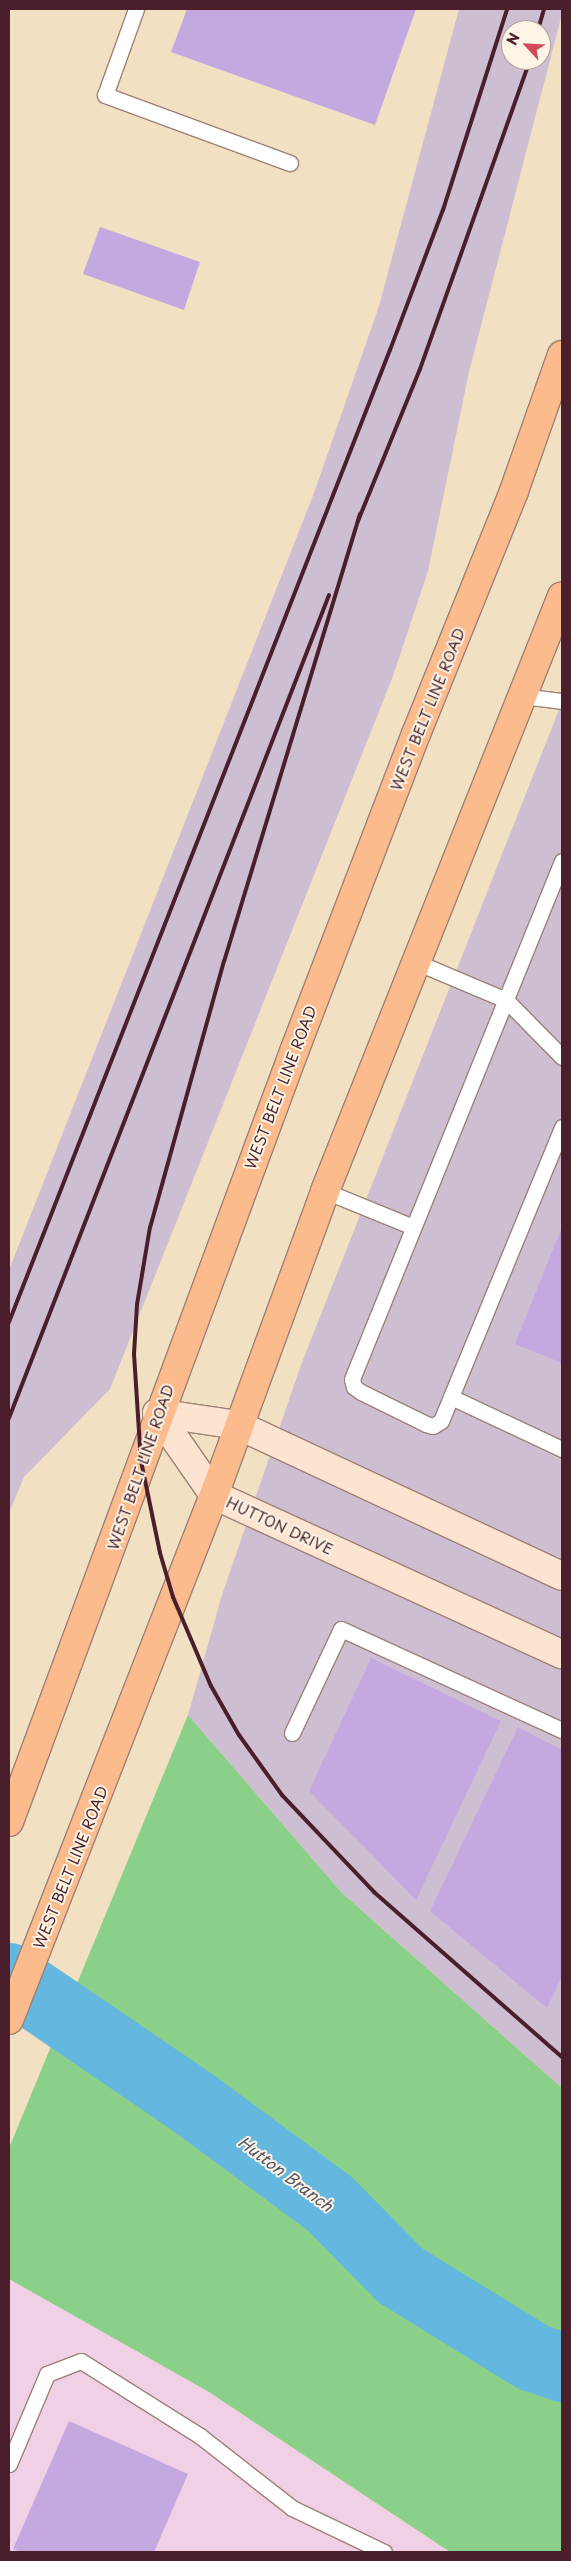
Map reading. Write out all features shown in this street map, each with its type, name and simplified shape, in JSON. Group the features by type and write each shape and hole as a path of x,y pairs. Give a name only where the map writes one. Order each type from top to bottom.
{"main road":[{"name":"WEST BELT LINE ROAD","path":"9,1822 103,1572 157,1413 416,734 514,491 562,356"},
{"name":"WEST BELT LINE ROAD","path":"9,2020 102,1787 214,1495 238,1425 326,1192 562,596"}],"street":[{"path":"157,1413 238,1425 562,1576"},
{"name":"HUTTON DRIVE","path":"157,1413 214,1495 562,1654"}],"lane":[{"path":"136,9 105,95 290,163"},
{"path":"522,696 562,701"},
{"path":"562,861 352,1379 354,1386 361,1392 433,1426 441,1421 562,1127"},
{"path":"416,962 506,1000 562,1056"},
{"path":"326,1192 413,1227"},
{"path":"451,1397 562,1450"},
{"path":"292,1733 341,1629 562,1730"},
{"path":"9,2464 47,2374 81,2361 200,2436 292,2508 366,2548 384,2552"}],"shaded area":[{"path":"459,9 562,9 551,56 551,20 501,20 501,70 547,70 469,372 428,571 393,676 110,1389 24,1477 9,1513 9,1270 314,493 379,306"},
{"path":"562,702 562,2088 342,1893 188,1715 222,1595 301,1365"},
{"path":"9,2279 209,2392 450,2552 9,2552"}],"green space":[{"path":"188,1715 342,1893 562,2088 562,2552 450,2552 209,2392 9,2279 9,2148"}],"building":[{"path":"187,9 416,9 375,125 171,52"},
{"path":"100,227 200,262 184,310 83,274"},
{"path":"562,1227 562,1363 515,1344"},
{"path":"371,1658 501,1721 416,1900 309,1791"},
{"path":"518,1727 562,1750 562,1976 547,2008 430,1911"},
{"path":"69,2421 188,2474 154,2552 20,2552 13,2549"}],"waterway":[{"name":"Hutton Branch","path":"9,1977 195,2104 329,2203 400,2275 533,2357 562,2367"}],"railway":[{"path":"9,1322 390,350 443,210 507,9"},
{"path":"541,20 544,9"},
{"path":"358,521 420,369 526,70"},
{"path":"360,514 224,961 150,1227 137,1305 134,1354 141,1461 160,1553 173,1597 211,1686 239,1735 282,1795 374,1892 562,2057"},
{"path":"9,1418 329,595"}]}
